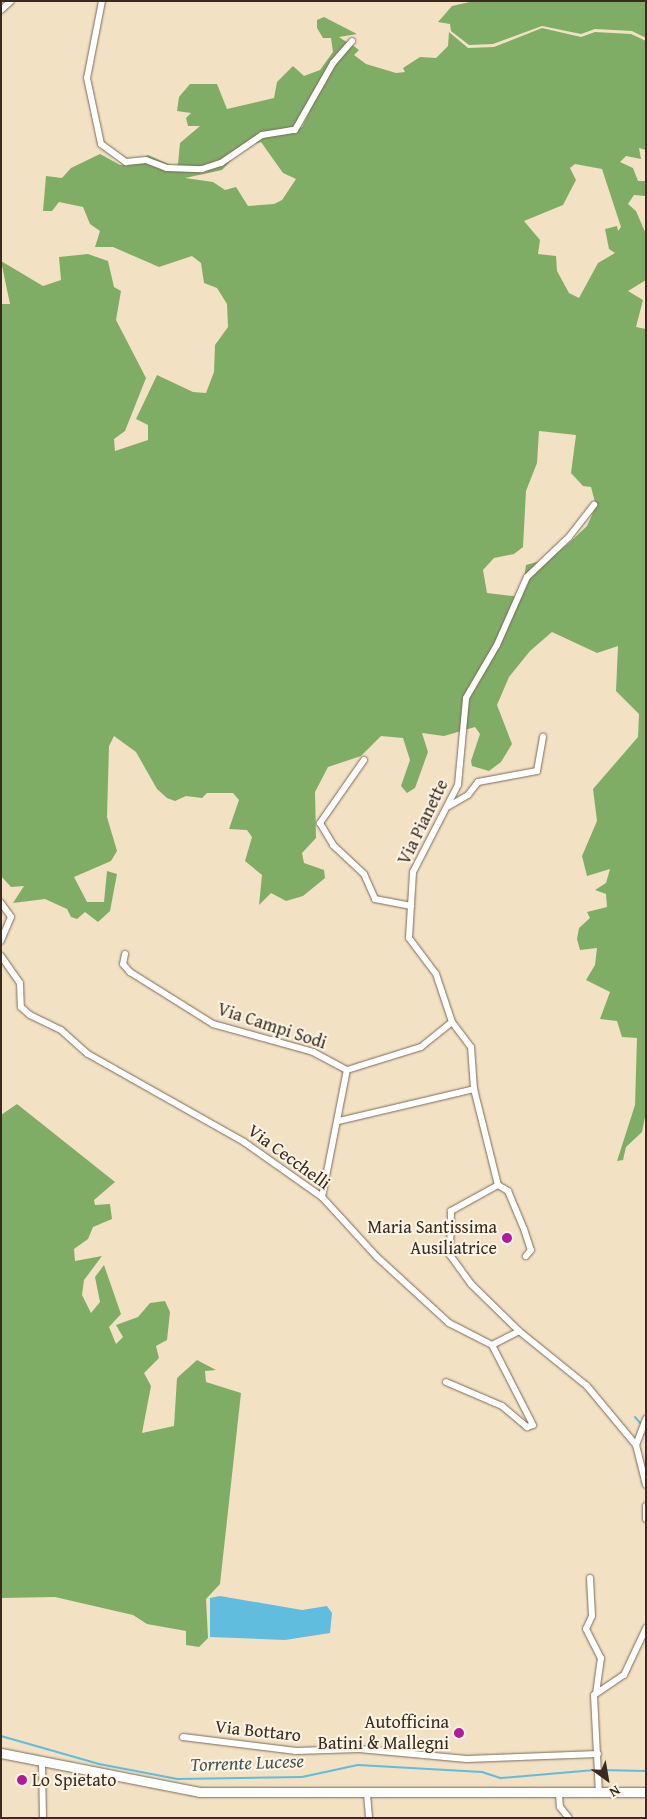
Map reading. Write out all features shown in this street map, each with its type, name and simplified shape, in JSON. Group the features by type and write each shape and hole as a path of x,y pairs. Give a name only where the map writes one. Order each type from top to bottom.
{"main road":[{"path":"1,1753 199,1792 367,1794 599,1794 646,1792"}],"street":[{"path":"1,10 11,1"},
{"path":"102,1 87,78 101,144 126,162 146,160 167,168 202,169 221,163 262,135 295,130 333,63 352,41"},
{"name":"Via Pianette","path":"498,1185 474,1089 471,1047 452,1022 436,974 409,938 413,872 449,806 463,766 466,698 497,645 527,577 569,537 594,505"},
{"path":"449,806 468,795 478,782 537,771 543,737"},
{"path":"364,760 320,823 333,845 364,874 374,899 411,906"},
{"path":"1,903 11,917 1,941"},
{"name":"Via Campi Sodi","path":"125,954 125,968 213,1024 313,1052 347,1070"},
{"name":"Via Cecchelli","path":"1,956 20,983 21,1007 61,1030 88,1054 244,1142 322,1197 432,1310 492,1345"},
{"path":"322,1197 339,1121 347,1070 421,1047 452,1022"},
{"path":"339,1121 474,1089"},
{"path":"526,1256 531,1250 508,1191 498,1185 451,1211 450,1255 471,1284 519,1331 568,1367 636,1445 646,1485"},
{"path":"446,1382 502,1406 527,1427 533,1425 492,1345 519,1331"},
{"path":"636,1445 646,1419"},
{"path":"646,1506 646,1519"},
{"path":"590,1578 592,1616 586,1629 601,1658 593,1708 598,1756 599,1794"},
{"path":"596,1692 624,1675 646,1628"},
{"name":"Via Bottaro","path":"183,1737 296,1752 359,1750 467,1759 598,1756"},
{"path":"42,1762 43,1818"},
{"path":"367,1794 369,1818"},
{"path":"559,1794 560,1807 569,1818"}],"green space":[{"path":"474,1 646,1 646,38 632,31 595,29 581,34 542,26 493,44 469,45 451,31 450,24 438,22 452,6"},
{"path":"324,17 357,34 339,37 348,43 332,62 300,125 261,134 221,161 202,167 187,169 168,167 141,159 148,155 175,167 178,164 180,143 200,126 188,126 186,118 191,113 177,111 179,97 190,84 217,84 227,109 274,98 277,82 293,66 304,76 320,70 333,52 331,38 323,38 317,28 317,20"},
{"path":"542,28 581,37 595,32 631,34 646,41 646,150 639,148 641,159 626,156 620,162 633,168 638,181 646,181 646,196 634,195 628,204 636,211 646,234 646,280 628,291 643,300 636,327 646,329 646,1112 642,1132 626,1147 623,1160 617,1161 635,1105 637,1038 622,1037 617,1021 600,1019 610,992 586,980 595,965 597,948 580,950 577,939 579,928 590,918 587,912 607,907 606,894 595,890 606,883 610,869 587,876 582,856 597,821 593,789 638,737 639,714 616,691 618,646 597,653 552,632 530,651 509,677 497,705 512,744 501,762 489,771 472,766 471,761 480,734 475,727 444,736 422,733 428,752 415,788 407,793 401,786 410,760 403,738 381,736 361,756 328,767 315,792 316,838 302,853 304,863 324,870 325,878 303,896 286,901 271,893 259,905 262,875 245,861 252,837 247,830 229,829 239,800 233,793 207,793 202,798 186,796 175,801 167,798 157,789 136,752 114,736 109,746 107,817 117,851 111,861 74,877 87,902 104,902 107,871 117,874 110,911 98,922 85,912 77,919 71,917 67,909 45,899 13,903 24,886 11,887 1,876 1,304 10,304 1,261 43,286 61,280 59,257 88,254 108,261 114,287 121,291 116,320 146,378 125,431 114,439 115,451 148,440 148,425 136,419 157,375 193,392 206,393 214,372 215,345 228,327 227,304 217,288 204,283 201,263 192,256 159,267 113,247 95,247 100,231 90,224 83,207 59,202 52,211 43,211 46,176 62,178 71,168 100,154 120,165 146,161 167,170 202,170 262,137 302,127 328,73 351,44 359,50 354,55 366,64 396,73 405,72 403,68 420,57 436,58 448,46 449,32 468,48 494,47","holes":["261,142 283,173 296,179 282,200 274,204 248,206 236,187 225,190 213,182 185,178 222,170 244,147","575,164 602,169 621,227 618,231 617,226 605,229 609,249 615,253 598,263 579,298 569,293 557,271 556,256 538,254 540,240 524,221 563,205 576,180 570,168","539,431 576,435 571,473 583,486 591,487 596,506 587,526 569,543 551,558 526,565 521,597 487,593 483,570 494,558 514,554 523,547 526,491 537,463"]},
{"path":"17,1104 115,1182 94,1200 95,1205 110,1204 112,1219 93,1227 88,1239 74,1249 75,1261 102,1256 84,1280 82,1295 91,1313 100,1302 95,1277 104,1265 121,1314 109,1327 116,1344 123,1337 116,1325 138,1317 150,1303 165,1301 170,1312 167,1340 156,1346 159,1358 144,1373 151,1386 142,1433 174,1426 177,1378 197,1360 216,1370 205,1371 206,1382 241,1393 220,1584 206,1599 208,1638 199,1647 186,1645 186,1631 147,1624 133,1615 55,1597 1,1598 1,1115"}],"water":[{"path":"220,1596 302,1610 327,1606 332,1613 330,1633 285,1640 210,1637 210,1598"}],"waterway":[{"path":"635,1417 642,1425"},
{"name":"Torrente Lucese","path":"1,1736 99,1764 178,1779 302,1777 358,1765 482,1772 501,1778 595,1770"},
{"name":"Torrente Lucese","path":"600,1770 646,1771"}],"place":[{"name":"Maria Santissima Ausiliatrice","path":"507,1238"},
{"name":"Autofficina Batini & Mallegni","path":"459,1733"},
{"name":"Lo Spietato","path":"22,1780"}]}
